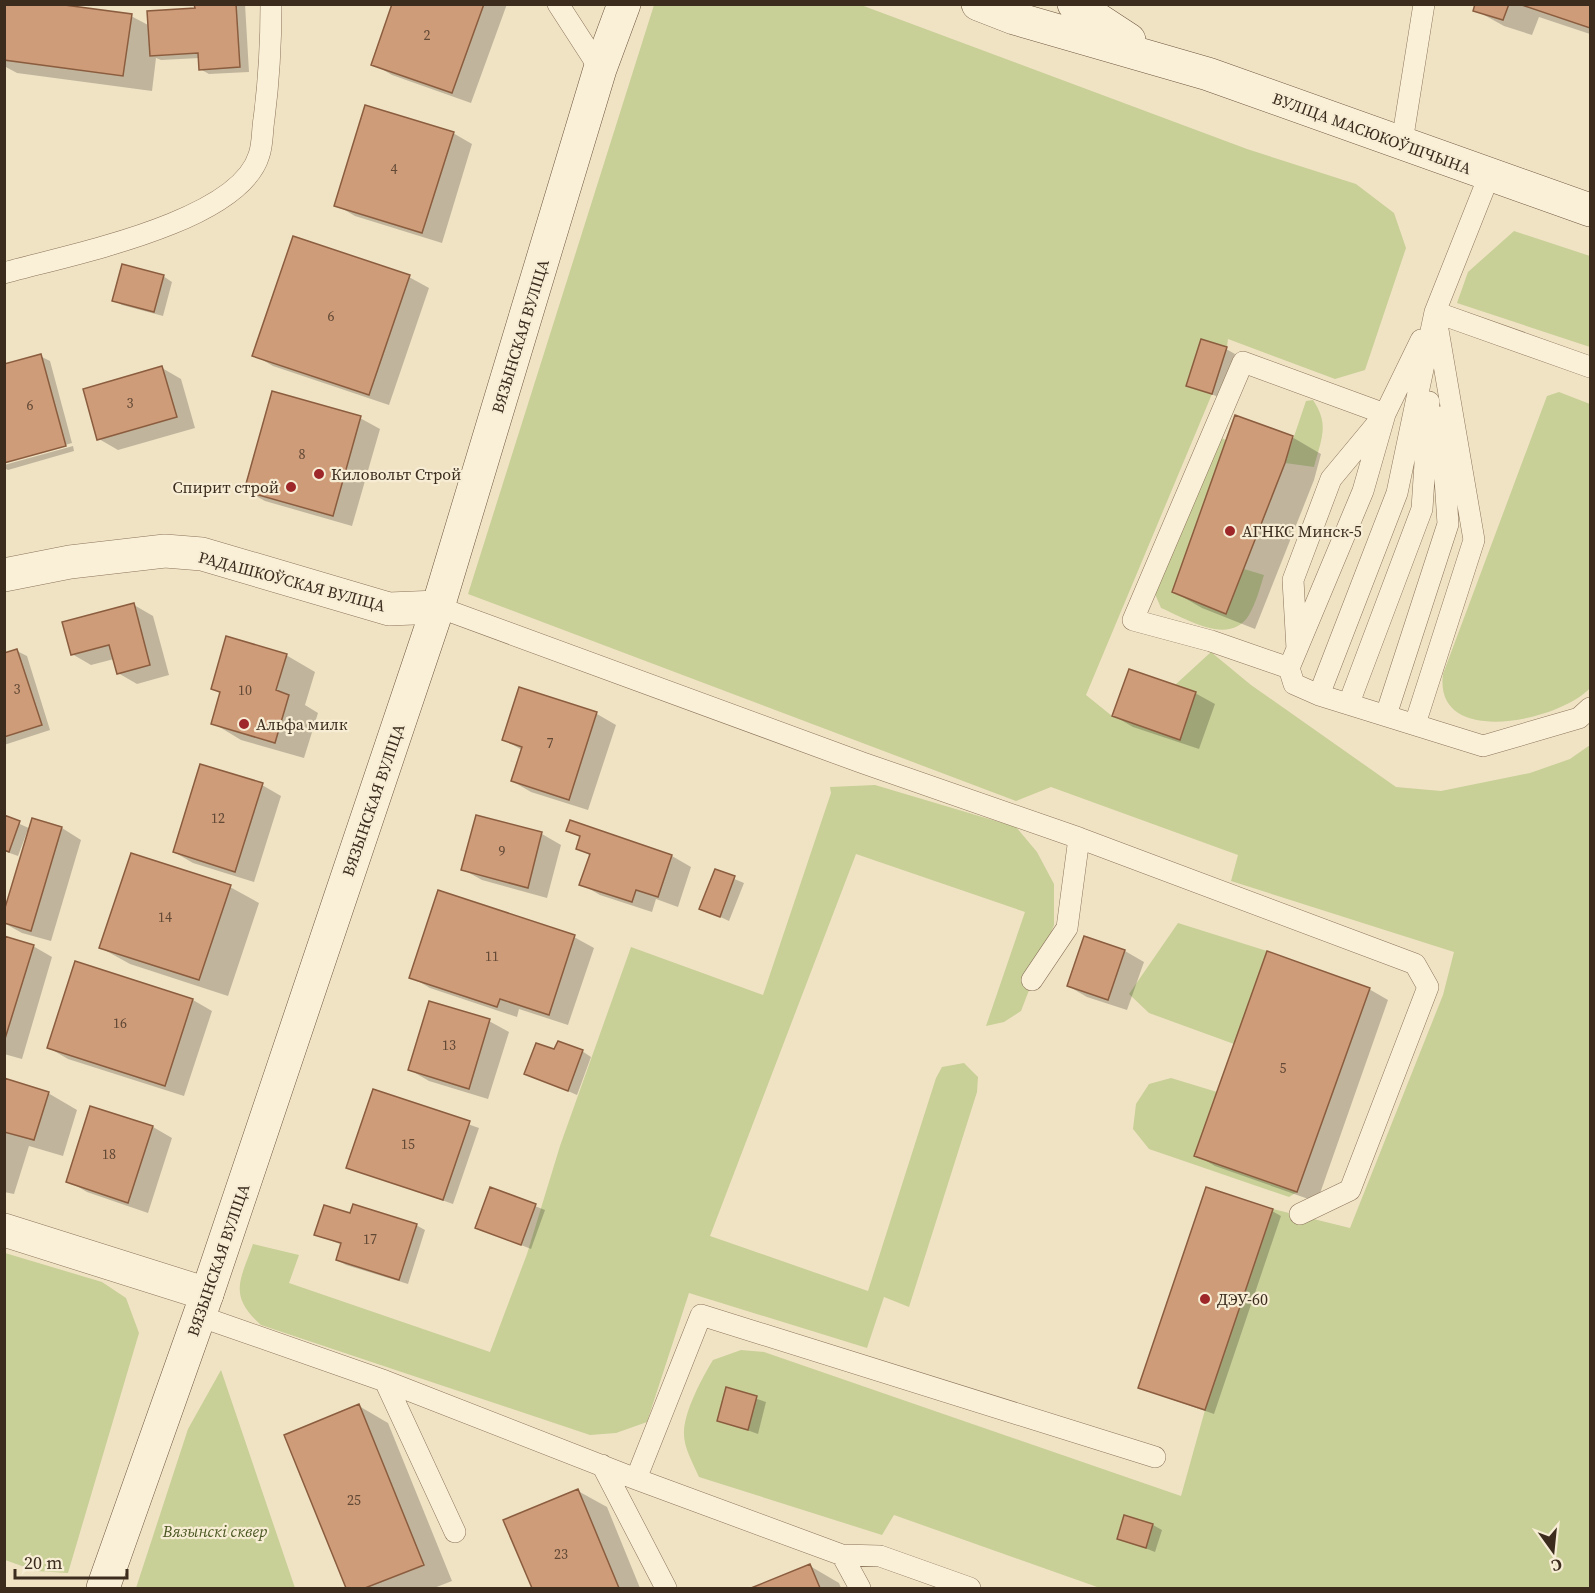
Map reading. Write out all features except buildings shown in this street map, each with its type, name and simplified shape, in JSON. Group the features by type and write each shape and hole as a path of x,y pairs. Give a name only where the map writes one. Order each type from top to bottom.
{"street":[{"name":"ВЯЗЫНСКАЯ ВУЛІЦА","path":"103,1588 203,1305 438,607 600,69 624,4"},
{"name":"ВУЛІЦА МАСЮКОЎШЧЫНА","path":"978,4 1014,18 1153,56 1590,210"},
{"name":"ВУЛІЦА МАСЮКОЎШЧЫНА","path":"1074,4 1153,56"},
{"name":"РАДАШКОЎСКАЯ ВУЛІЦА","path":"4,575 70,562 165,551 202,554 389,609 438,607"},
{"path":"4,1230 203,1305"}],"lane":[{"path":"4,273 158,229 200,214 235,189 259,156 271,61 271,4"},
{"path":"558,4 600,69"},
{"path":"1402,142 1424,4"},
{"path":"1293,658 1362,491 1384,414 1435,312 1489,176"},
{"path":"1435,312 1590,367"},
{"path":"1319,694 1397,494 1435,312"},
{"path":"1349,703 1422,508 1435,312"},
{"path":"1386,715 1448,524 1435,312"},
{"path":"1415,724 1474,540 1435,312"},
{"path":"1293,658 1211,641 1133,620 1243,362 1384,414"},
{"path":"1384,414 1331,479 1293,580 1294,684 1483,746 1579,718 1590,708"},
{"path":"438,607 863,763 1079,838 1415,964 1428,987 1350,1190 1300,1214"},
{"path":"1032,980 1067,928 1079,838"},
{"path":"203,1305 385,1381 636,1479 842,1555 880,1556 970,1588"},
{"path":"636,1479 701,1315 1155,1456"},
{"path":"385,1381 455,1532"},
{"path":"602,1465 666,1588"},
{"path":"842,1555 860,1588"}],"green space":[{"path":"654,5 861,5 1247,149 1356,184 1394,213 1406,248 1365,370 1335,379 1228,339 1227,347 1201,340 1186,386 1212,394 1086,695 1112,716 1179,739 1196,692 1175,685 1211,652 1251,685 1396,787 1441,791 1530,773 1570,759 1590,745 1590,1588 1100,1588 894,1515 882,1535 699,1477 685,1443 684,1431 687,1414 713,1360 741,1350 764,1352 1181,1496 1205,1410 1273,1209 1350,1228 1443,995 1454,952 1231,881 1238,855 1051,787 1016,801 468,594"},
{"path":"1514,231 1590,256 1590,347 1457,303 1468,272"},
{"path":"1559,392 1590,404 1590,688 1575,700 1528,718 1502,722 1477,720 1458,712 1445,697 1443,674 1547,396"},
{"path":"1313,400 1323,425 1314,467 1285,463 1306,401"},
{"path":"1209,433 1226,440 1172,592 1226,614 1244,569 1264,575 1249,615 1241,624 1231,629 1207,627 1182,618 1161,608 1155,594"},
{"path":"875,785 1016,827 1037,852 1054,884 1054,925 1021,1011 1004,1022 986,1026 1025,912 856,854 710,1236 868,1291 936,1078 942,1067 964,1063 978,1077 977,1092 909,1307 884,1297 867,1348 689,1293 647,1422 616,1433 590,1435 261,1325 251,1314 244,1305 240,1287 253,1244 299,1255 289,1283 490,1352 527,1254 560,1146 631,947 763,995 831,793 830,787"},
{"path":"1178,923 1267,951 1234,1044 1149,1013 1129,994"},
{"path":"1171,1078 1217,1092 1195,1156 1297,1192 1289,1197 1149,1149 1133,1129 1136,1104 1149,1084"},
{"path":"5,1253 102,1282 126,1298 139,1333 68,1573 36,1571 5,1560"},
{"name":"Вязынскі сквер","path":"221,1370 295,1588 136,1588 188,1429"}],"place":[{"name":"Киловольт Строй","path":"319,474"},
{"name":"Спирит строй","path":"291,487"},
{"name":"АГНКС Минск-5","path":"1230,531"},
{"name":"Альфа милк","path":"244,724"},
{"name":"ДЭУ-60","path":"1205,1299"}]}
